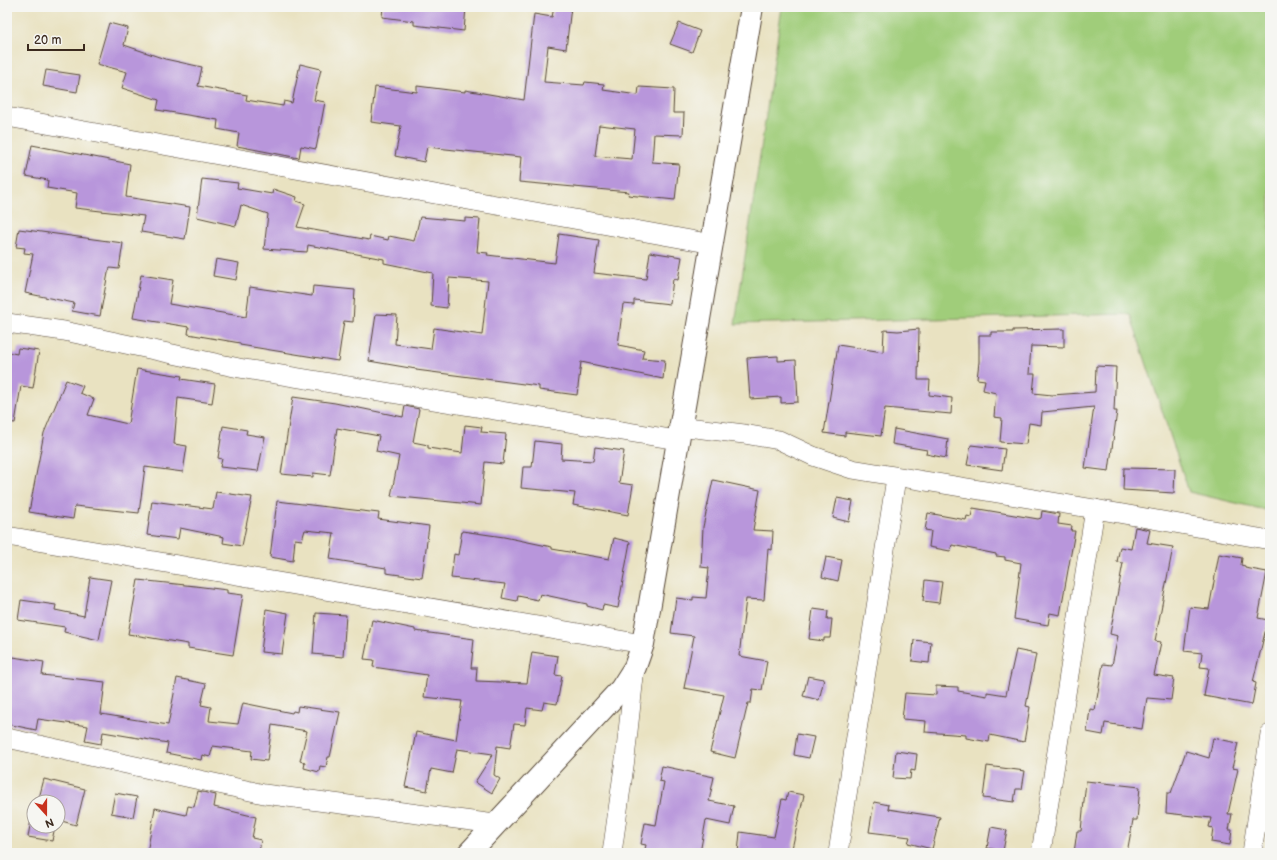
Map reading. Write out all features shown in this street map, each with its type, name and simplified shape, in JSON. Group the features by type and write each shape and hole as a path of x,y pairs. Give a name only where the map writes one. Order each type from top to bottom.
{"street":[{"path":"612,853 625,759 635,667 643,644 678,433 713,244 752,7"},
{"path":"7,117 713,244"},
{"path":"7,323 64,331 238,368 678,433 779,440 813,456 852,469 896,478 1095,508 1270,540"},
{"path":"838,853 896,478"},
{"path":"1041,853 1095,508"},
{"path":"7,536 643,644"},
{"path":"469,853 595,719 621,689 635,667"},
{"path":"1252,853 1270,734"},
{"path":"7,738 264,794 495,824"}],"green space":[{"path":"782,7 1270,7 1270,511 1189,492 1130,314 735,324"}],"building":[{"path":"383,7 466,7 464,31 414,25 414,21 382,17"},
{"path":"554,7 571,7 566,49 548,46 544,82 584,85 585,82 604,84 603,90 638,95 639,87 674,89 673,113 684,113 683,135 654,134 652,162 679,164 675,200 628,195 629,192 519,182 521,157 427,147 424,162 395,156 401,126 371,122 375,87 417,92 417,86 465,92 465,90 524,100 534,14 552,17","holes":["599,125 635,129 632,159 595,156"]},
{"path":"109,23 128,28 124,45 165,59 202,67 198,86 247,95 246,100 283,106 284,101 292,103 300,64 321,69 314,100 325,102 316,149 301,146 299,158 237,146 239,133 217,129 218,120 157,110 159,100 122,88 127,72 97,64"},
{"path":"679,23 700,31 692,52 670,44"},
{"path":"46,70 80,75 77,92 43,86"},
{"path":"32,145 130,164 126,197 190,207 185,239 141,232 144,216 75,208 77,193 47,188 48,180 26,176"},
{"path":"202,179 238,183 237,188 272,194 273,189 297,197 296,201 305,204 297,227 369,240 370,236 388,240 389,236 414,241 420,217 465,221 465,218 480,219 477,252 488,253 487,255 555,263 559,234 599,240 594,273 646,279 650,252 682,257 678,280 673,279 670,304 634,300 634,305 623,304 618,345 644,350 642,358 665,360 663,379 581,362 577,395 539,390 539,386 416,370 369,361 376,314 397,315 395,344 431,349 434,328 482,335 488,281 449,278 447,308 431,306 433,273 384,263 384,259 308,245 307,252 264,249 268,214 241,205 236,226 197,217"},
{"path":"19,229 123,243 119,269 110,268 108,273 100,316 72,311 74,303 25,293 33,254 24,253 25,248 16,247"},
{"path":"216,259 239,263 236,280 213,276"},
{"path":"141,275 173,280 169,304 246,317 250,287 312,296 313,286 355,290 353,322 344,321 338,361 240,345 240,343 188,334 189,327 133,318"},
{"path":"919,329 918,380 930,380 929,395 952,398 951,414 885,408 881,436 845,432 845,436 824,433 838,345 883,352 884,330 898,331"},
{"path":"1064,329 1064,347 1031,346 1029,374 1035,374 1033,393 1052,395 1095,392 1096,366 1116,367 1114,411 1117,411 1109,471 1085,468 1094,407 1042,412 1041,425 1029,423 1026,444 1000,442 1002,418 994,417 996,393 983,390 985,380 977,379 979,362 979,335 991,335 991,332 1013,332 1013,330"},
{"path":"18,348 39,351 33,388 21,386 15,423 7,422 7,352 17,354"},
{"path":"778,356 778,361 796,360 798,402 781,403 781,397 750,399 747,358"},
{"path":"137,369 182,376 181,379 215,384 212,403 178,398 174,444 187,446 183,472 145,467 139,513 75,506 73,519 29,512 44,433 66,380 83,386 80,393 94,399 88,415 128,424"},
{"path":"293,397 335,403 403,417 405,406 419,409 413,442 428,445 428,448 462,453 465,425 482,427 481,432 506,434 503,464 485,462 481,505 391,496 399,456 376,451 379,436 337,428 330,475 313,473 313,477 281,474"},
{"path":"223,426 247,430 246,434 265,437 258,471 220,467 222,459 218,458"},
{"path":"894,429 948,439 946,458 926,454 927,450 892,444"},
{"path":"535,441 562,444 561,459 593,461 595,447 624,451 619,483 633,485 628,515 573,505 575,493 521,488 523,467 532,467"},
{"path":"971,445 1005,449 1002,470 967,465"},
{"path":"1124,468 1175,469 1174,493 1123,490"},
{"path":"713,480 760,490 753,530 773,531 772,550 768,549 764,600 746,599 739,656 767,661 762,690 753,689 751,703 748,703 735,758 710,752 724,695 684,688 694,636 671,633 676,598 693,600 693,597 706,598 709,568 701,567 703,527"},
{"path":"216,492 252,497 242,546 223,543 224,537 180,528 178,539 147,535 152,501 213,509"},
{"path":"837,498 853,501 849,522 833,518"},
{"path":"277,501 379,513 378,519 429,526 422,578 386,573 386,568 330,559 334,533 305,530 302,540 295,539 293,561 270,557"},
{"path":"973,508 1038,519 1041,518 1042,511 1059,514 1058,524 1072,526 1071,531 1075,531 1060,615 1050,613 1048,625 1014,619 1021,563 1005,560 1005,557 996,556 996,554 952,545 950,551 929,547 931,531 925,530 928,513 966,520 967,516 971,517"},
{"path":"1135,527 1150,530 1147,543 1173,547 1155,641 1161,642 1154,675 1174,678 1171,700 1147,698 1142,729 1105,723 1103,735 1087,732 1090,709 1095,710 1103,664 1112,665 1118,636 1110,634 1123,563 1117,562 1120,547 1131,549"},
{"path":"462,531 504,537 552,547 552,549 609,559 614,538 630,542 618,608 603,605 602,610 587,606 587,604 540,594 538,600 518,596 517,601 502,598 505,584 451,578 454,554 458,555"},
{"path":"1219,554 1242,558 1241,565 1245,566 1245,568 1267,572 1258,618 1268,620 1253,682 1256,683 1252,705 1204,696 1209,668 1200,667 1202,653 1184,651 1190,607 1209,609"},
{"path":"826,557 842,560 838,581 822,577"},
{"path":"90,577 111,580 99,640 64,632 65,627 18,620 21,600 56,605 55,610 84,616"},
{"path":"138,580 227,590 227,593 243,595 233,655 188,648 188,644 128,634"},
{"path":"925,580 942,582 939,603 923,601"},
{"path":"266,609 288,613 282,654 261,652"},
{"path":"813,609 828,611 827,619 832,619 830,638 824,638 824,641 809,639"},
{"path":"316,613 346,615 343,657 313,654"},
{"path":"372,620 415,629 415,631 474,639 471,668 477,668 476,681 527,683 532,652 558,656 555,675 562,676 557,704 544,702 542,710 527,708 525,725 514,724 510,748 497,746 494,775 500,779 492,793 475,782 493,754 457,749 452,773 431,769 427,791 405,787 416,732 456,740 462,701 424,697 427,675 373,667 374,660 364,659"},
{"path":"914,640 931,642 929,663 912,661"},
{"path":"1016,650 1036,654 1026,706 1030,707 1024,742 990,735 989,742 966,738 966,735 925,732 926,721 902,719 905,693 936,695 936,686 958,687 958,691 987,696 987,692 1006,695"},
{"path":"7,656 44,662 42,675 105,682 101,714 168,725 177,678 206,684 201,705 211,707 209,721 238,724 243,703 292,713 293,711 297,712 298,706 340,712 330,757 328,757 326,767 320,766 319,772 304,768 305,763 300,761 307,731 272,725 267,761 251,759 252,751 213,746 210,757 202,755 201,760 166,753 168,743 103,732 101,744 85,741 88,726 38,719 36,730 7,724"},
{"path":"808,676 824,679 819,700 803,696"},
{"path":"797,734 814,737 809,758 794,755"},
{"path":"1213,738 1238,743 1232,768 1238,769 1228,814 1232,814 1229,830 1232,830 1230,845 1211,842 1213,828 1209,827 1211,818 1166,813 1167,793 1171,793 1186,751 1209,758"},
{"path":"896,751 917,754 915,771 911,770 910,779 893,778"},
{"path":"662,766 714,777 709,801 734,806 730,825 706,820 700,853 644,853 646,845 641,844 645,823 656,825 664,782 659,781"},
{"path":"987,766 1025,771 1022,789 1016,789 1014,802 983,798"},
{"path":"44,779 85,789 76,825 66,822 66,794 40,794"},
{"path":"1086,781 1140,787 1137,820 1133,820 1127,853 1074,853 1077,831 1081,831"},
{"path":"198,791 216,795 214,807 256,817 252,838 261,840 259,853 147,853 155,808 186,815 188,806 194,807"},
{"path":"788,792 804,795 791,853 738,853 740,832 774,837 782,799 786,800"},
{"path":"115,793 137,797 133,817 111,813"},
{"path":"874,802 889,805 888,809 940,817 932,849 908,843 910,837 869,832"},
{"path":"991,827 1007,830 1003,851 987,848"},
{"path":"29,834 53,834 52,841 28,837"}]}
